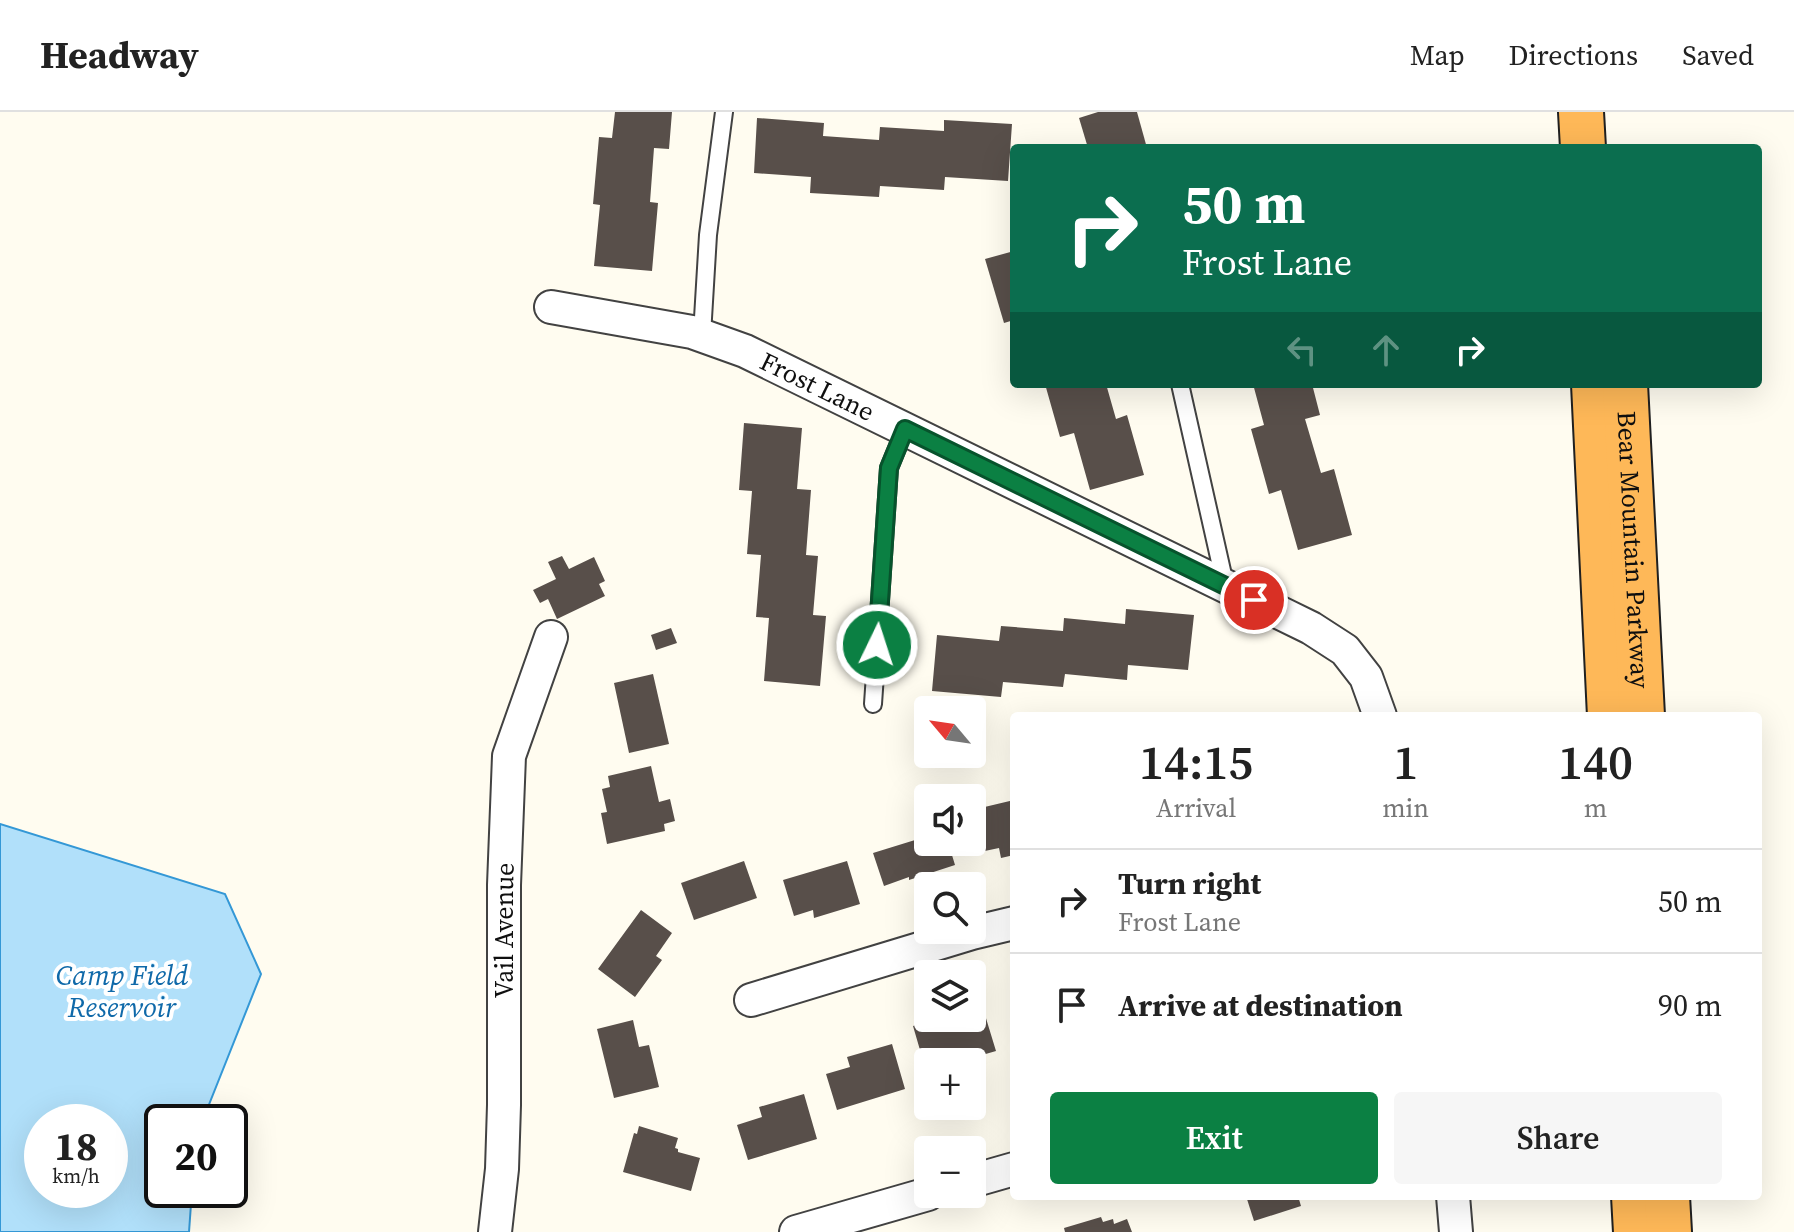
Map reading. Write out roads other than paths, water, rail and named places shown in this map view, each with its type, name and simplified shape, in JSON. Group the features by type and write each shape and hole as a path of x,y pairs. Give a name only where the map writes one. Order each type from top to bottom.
{"highway":[{"path":"1581,112 1583,144"},
{"path":"1612,112 1613,144"},
{"name":"Bear Mountain Parkway","path":"1594,388 1610,712"},
{"name":"Bear Mountain Parkway","path":"1625,388 1642,712"},
{"path":"1634,1200 1636,1232"},
{"path":"1667,1200 1669,1232"}],"street":[{"name":"Frost Lane","path":"551,307 702,335 745,351 905,429 1311,628 1345,650 1366,677 1379,712"},
{"name":"Vail Avenue","path":"495,1232 502,1169 504,1105 504,885 509,756 551,637"},
{"path":"751,1000 1010,924"},
{"path":"986,1177 1010,1170"},
{"path":"796,1232 914,1198"},
{"path":"1453,1200 1456,1232"}],"lane":[{"path":"702,335 708,235 724,112"},
{"path":"1181,388 1225,586"},
{"path":"873,704 889,468 905,429"}],"water":[{"name":"Camp Field Reservoir","path":"0,824 225,894 261,974 209,1104 144,1104 144,1208 191,1208 189,1232 0,1232"}]}
